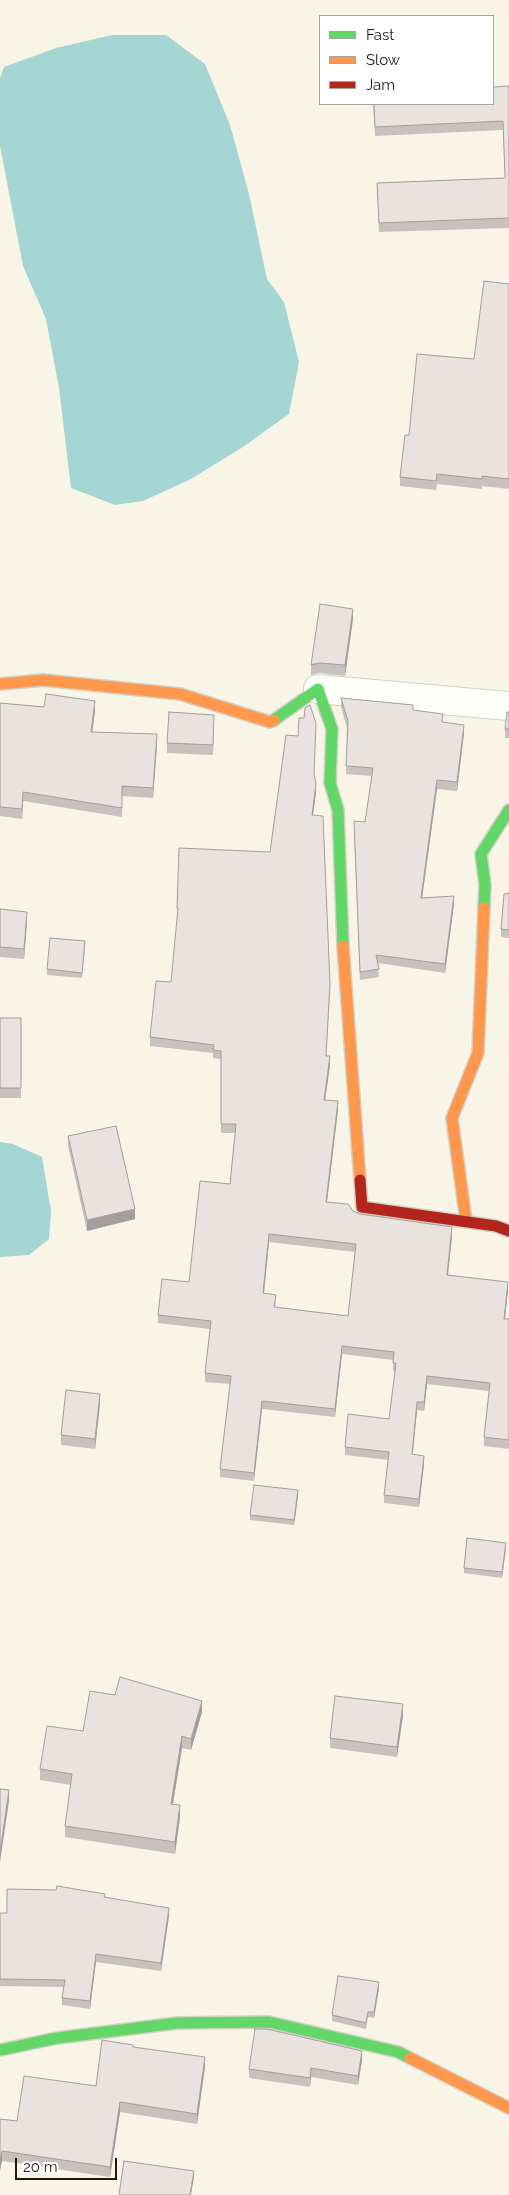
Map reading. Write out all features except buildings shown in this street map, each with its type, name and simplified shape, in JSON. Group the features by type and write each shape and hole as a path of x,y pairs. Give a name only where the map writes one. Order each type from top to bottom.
{"street":[{"path":"0,684 43,680 180,694 270,722 318,690 509,706"},
{"path":"318,690 332,729 330,783 338,810 345,986 362,1207 496,1226 509,1232"},
{"path":"466,1221 452,1118 478,1053 485,885 481,854 504,814 509,810"},
{"path":"0,2050 57,2038 177,2023 269,2022 398,2052 509,2108"}],"water":[{"path":"112,35 166,35 205,64 230,125 249,194 267,279 284,302 299,362 289,414 243,447 191,479 143,501 115,505 71,488 59,388 46,319 23,266 0,146 0,78 4,67 56,48"},
{"path":"0,1142 13,1144 42,1157 51,1211 49,1239 29,1255 0,1257"}],"traffic: fast":[{"path":"274,720 318,689 332,729 330,783 338,810 343,946"},
{"path":"484,908 485,885 481,854 509,810"},
{"path":"0,2050 57,2038 177,2023 269,2022 398,2052 410,2058"}],"traffic: slow":[{"path":"0,684 43,680 180,694 270,722 274,720"},
{"path":"466,1221 452,1118 478,1053 484,908"},
{"path":"343,946 360,1180"},
{"path":"410,2058 509,2108"}],"traffic: jam":[{"path":"360,1180 362,1207 496,1226 509,1231"}]}
